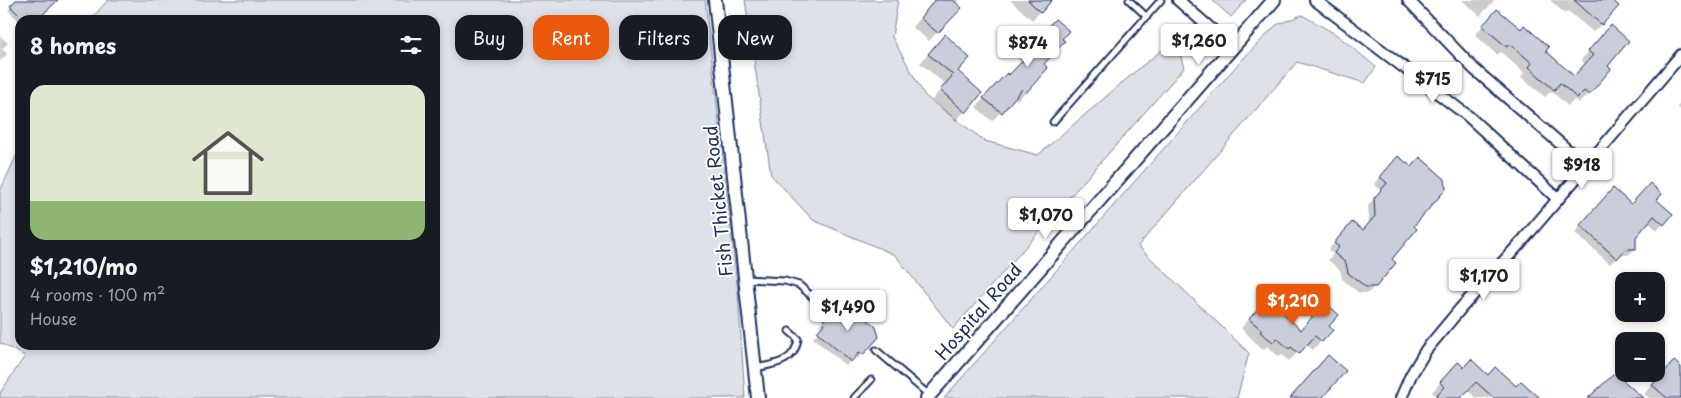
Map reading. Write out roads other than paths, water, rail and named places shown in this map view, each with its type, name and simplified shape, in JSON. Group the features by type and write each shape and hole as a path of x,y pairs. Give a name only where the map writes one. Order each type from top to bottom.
{"street":[{"name":"Fish Thicket Road","path":"715,0 758,398"},
{"path":"1178,0 1233,48"},
{"name":"Hospital Road","path":"928,397 1274,0"},
{"path":"1315,0 1468,116 1558,198"},
{"path":"1408,0 1474,69 1586,166"},
{"path":"1401,398 1411,375 1426,350 1681,55"}],"lane":[{"path":"1129,0 1147,17"},
{"path":"1053,122 1161,0"},
{"path":"746,279 785,281 799,285 824,307"},
{"path":"755,368 781,363 789,357 797,347 798,339 790,331"},
{"path":"876,350 928,397"},
{"path":"855,398 870,380"}]}
